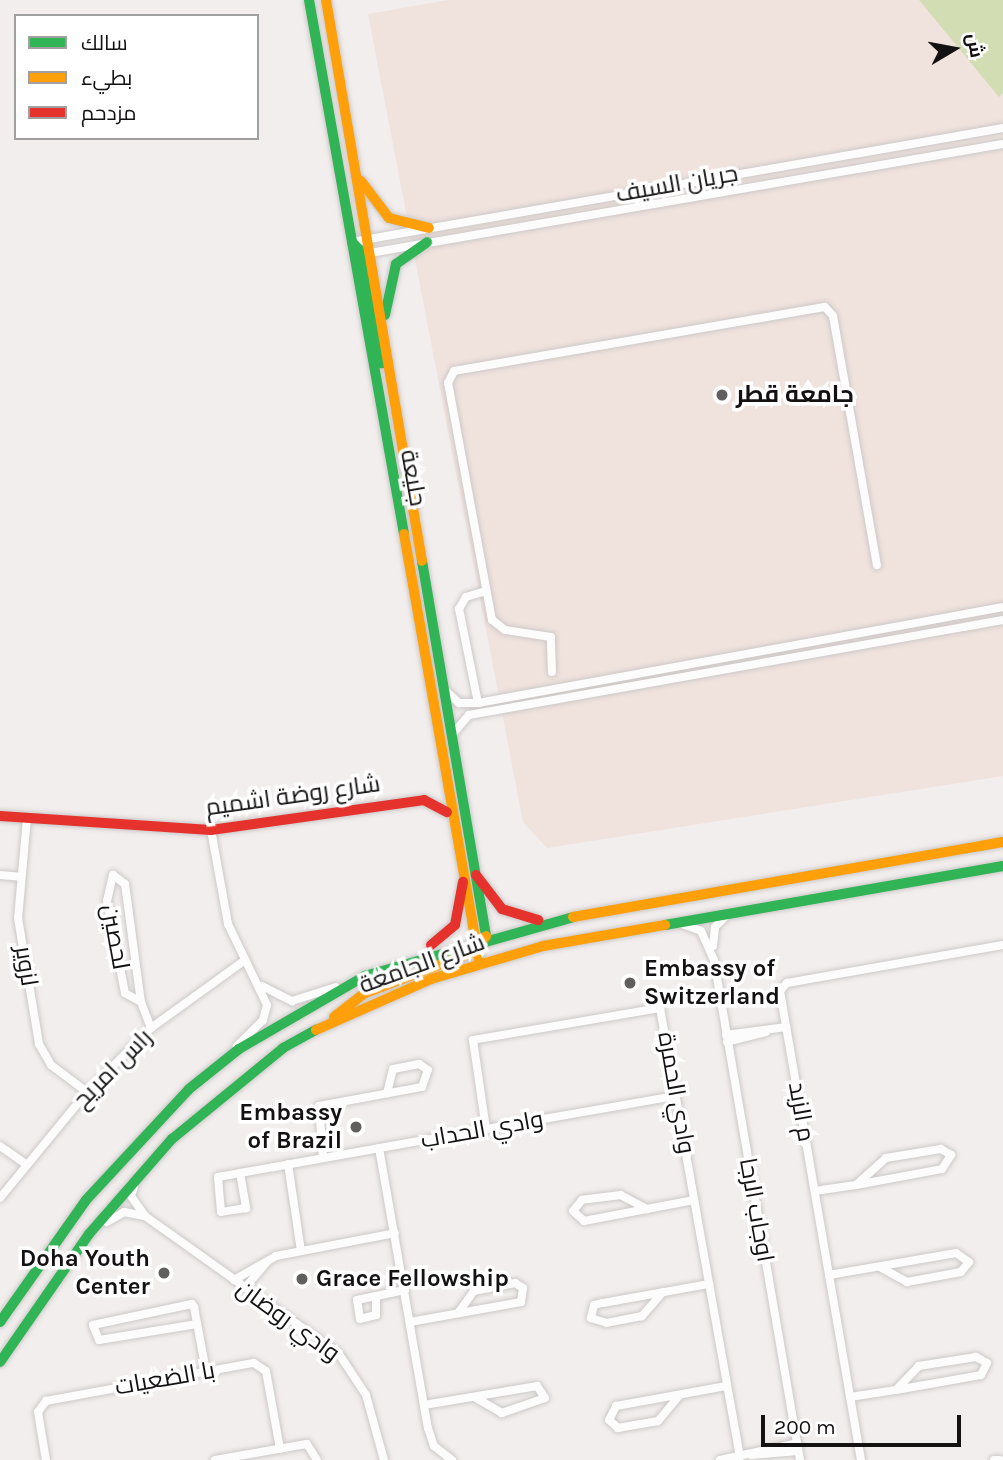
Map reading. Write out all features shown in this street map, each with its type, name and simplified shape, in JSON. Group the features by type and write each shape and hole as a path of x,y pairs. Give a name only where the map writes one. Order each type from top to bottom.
{"main road":[{"name":"جليعة","path":"309,0 360,241 440,763 478,957"},
{"name":"جليعة","path":"326,0 355,167 360,241"},
{"path":"355,167 389,218 429,228"},
{"path":"360,241 389,400 398,410"},
{"path":"383,328 396,264 428,242"},
{"name":"جليعة","path":"362,254 383,328 398,410 486,936"},
{"path":"424,800 435,791 440,763"},
{"path":"424,800 437,801 449,815"},
{"name":"شارع روضة اشميم","path":"0,816 211,830 424,800"},
{"name":"شارع الجامعة","path":"0,1322 113,1169 225,1060 365,976 414,957 474,939 549,921 1003,842"},
{"name":"شارع الجامعة","path":"0,1362 89,1234 150,1163 218,1097 324,1026 478,957 1003,866"},
{"path":"476,875 509,913 549,921"},
{"path":"414,957 452,930 463,882"},
{"path":"478,957 486,936"}],"street":[{"name":"جريان السيف","path":"360,241 1003,128"},
{"path":"982,132 989,140 985,147"},
{"name":"جريان السيف","path":"362,254 879,163 1003,144"},
{"path":"877,150 879,163"},
{"path":"552,671 551,637 497,626 486,591 450,373 819,306 833,316 877,565"},
{"path":"478,702 459,609 466,597 486,591"},
{"path":"444,687 459,703 490,701 1003,607"},
{"path":"452,735 461,718 1003,620"},
{"path":"490,701 492,712"},
{"name":"لزوير","path":"27,818 18,918 39,1044 51,1065 88,1092"},
{"path":"211,830 223,908 245,960 262,985 292,1002 365,976"},
{"path":"0,875 21,877"},
{"name":"لحصين","path":"141,1002 125,993 107,901 113,875 125,884 141,1002 152,1028"},
{"name":"اوجاب الرجا","path":"746,910 715,927 714,960 798,1451"},
{"name":"اوجاب الرجا","path":"666,924 701,931 714,960"},
{"name":"م الزبد","path":"861,1460 780,995 787,983 1003,945"},
{"name":"راس امريح","path":"0,1198 24,1163 88,1092 152,1028 245,960"},
{"path":"225,1060 263,1020 262,985"},
{"name":"وادي الحمرة","path":"486,1129 473,1040 654,1005 662,1013 740,1457"},
{"path":"726,1038 786,1027"},
{"path":"323,1158 317,1108 387,1094 422,1087 428,1070 419,1063 393,1069 387,1094"},
{"name":"وادي الحداب","path":"240,1173 246,1208 221,1212 215,1179 240,1173 288,1164 676,1096"},
{"path":"0,1146 24,1163"},
{"path":"379,1148 424,1405 434,1446 452,1460"},
{"path":"815,1191 856,1185 945,1168 951,1156 941,1149 886,1158 856,1185"},
{"path":"145,1216 131,1196 150,1163"},
{"path":"288,1164 302,1251"},
{"path":"648,1209 621,1195 582,1200 573,1211 584,1221 648,1209 694,1200"},
{"path":"89,1234 118,1213 145,1216"},
{"name":"وادي روضان","path":"145,1216 339,1354 366,1395 384,1460"},
{"path":"234,1280 276,1255 395,1233"},
{"path":"829,1275 956,1253 969,1262 961,1272 908,1282 880,1267"},
{"path":"245,1288 276,1255"},
{"path":"410,1322 521,1302 523,1288 515,1283 474,1291 458,1313"},
{"path":"663,1293 642,1316 607,1323 592,1318 594,1306 709,1284"},
{"path":"376,1296 405,1290"},
{"path":"0,1315 18,1297"},
{"path":"197,1324 99,1340 93,1325 189,1304 197,1324 206,1371"},
{"path":"850,1397 896,1390 984,1374 987,1363 976,1357 919,1366 896,1390"},
{"name":"با الضعيات","path":"46,1460 38,1412 46,1401 206,1371 263,1366 280,1449"},
{"path":"424,1405 537,1386 545,1398 502,1413 474,1397"},
{"path":"679,1396 659,1421 618,1428 609,1420 616,1406 726,1386"},
{"path":"215,1460 307,1444 317,1460"},
{"path":"720,1460 798,1451"},
{"path":"994,1460 1000,1460"}],"shaded area":[{"name":"جامعة قطر","path":"448,0 1003,0 1003,776 547,848 523,822 368,14"}],"green space":[{"path":"919,0 1003,0 1003,93 999,97"}],"traffic: fast":[{"path":"309,0 404,534"},
{"path":"352,242 363,254 382,363"},
{"path":"385,315 396,264 427,242"},
{"path":"422,561 486,936"},
{"path":"665,925 1003,866"},
{"path":"0,1322 86,1200 189,1089 239,1049 365,976 573,917"},
{"path":"0,1362 89,1234 172,1139 283,1048 316,1030"}],"traffic: slow":[{"path":"326,0 422,561"},
{"path":"361,181 389,218 429,228"},
{"path":"404,534 480,963"},
{"path":"573,917 1003,842"},
{"path":"316,1030 431,979 543,946 665,925"},
{"path":"334,1017 365,993 476,951 486,936"}],"traffic: jam":[{"path":"0,816 211,830 424,800 447,812"},
{"path":"476,875 502,909 538,920"},
{"path":"431,945 455,925 463,882"}],"place":[{"name":"جامعة قطر","path":"722,395"},
{"name":"Embassy of Switzerland","path":"630,983"},
{"name":"Embassy of Brazil","path":"356,1127"},
{"name":"Doha Youth Center","path":"164,1273"},
{"name":"Grace Fellowship","path":"302,1279"}]}
